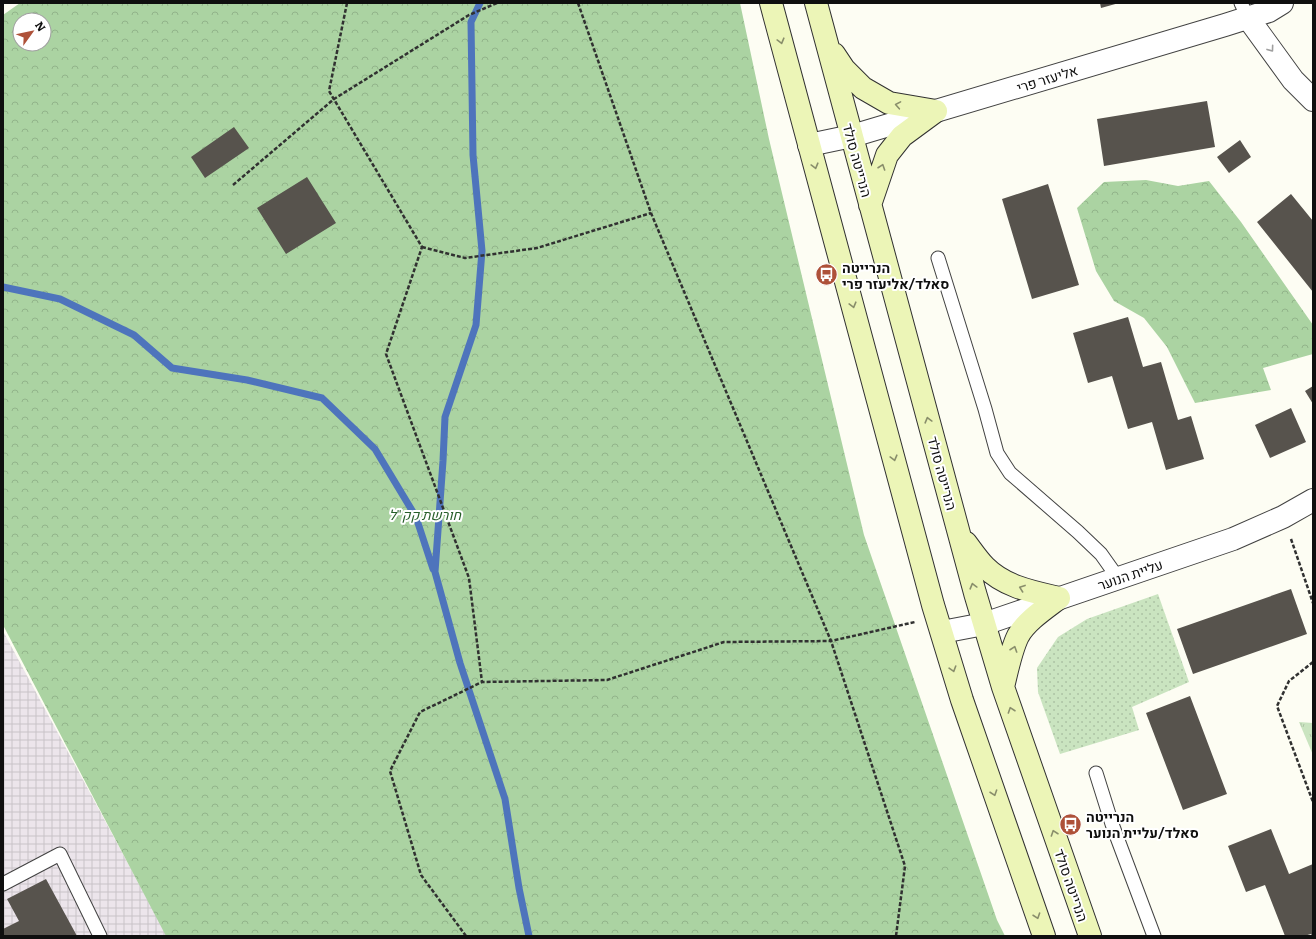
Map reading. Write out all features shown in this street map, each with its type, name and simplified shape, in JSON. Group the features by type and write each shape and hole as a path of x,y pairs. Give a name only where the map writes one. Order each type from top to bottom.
{"main road":[{"path":"771,3 933,604 962,700 1044,936"},
{"name":"הנרייטה סולד","path":"816,3 984,624 1003,687 1092,933"},
{"path":"826,42 844,69 862,88 889,103 936,111"},
{"path":"870,205 886,155 902,136 936,111"},
{"path":"959,534 985,567 1004,582 1027,590 1059,598"},
{"path":"1003,687 1018,636 1034,617 1059,598"}],"street":[{"name":"אליעזר פרי","path":"810,145 852,136 936,111 1244,10 1269,11 1282,3"},
{"path":"1244,10 1293,80 1313,100"},
{"name":"עליית הנוער","path":"942,632 984,624 1233,539 1283,516 1313,500"}],"lane":[{"path":"938,258 985,408 997,453 1010,473 1101,554 1118,578"},
{"path":"1096,773 1112,824 1154,936"},
{"path":"3,884 60,854 100,936"}],"path":[{"path":"347,3 329,91 422,248 465,258 537,248 652,213"},
{"path":"233,185 334,99 469,15 497,3"},
{"path":"578,3 652,213 831,641 905,866 896,936"},
{"path":"422,248 386,354 469,578 482,682"},
{"path":"1283,516 1313,603"},
{"path":"466,936 421,875 390,771 420,712 482,682 607,680 724,642 831,641 921,621 933,604"},
{"path":"1313,662 1289,681 1277,706 1313,802"}],"shaded area":[{"path":"3,631 167,936 3,936"}],"green space":[{"name":"חורשת קק\"ל","path":"20,3 740,3 769,139 864,535 997,920 1005,936 166,936 3,625 3,15"},
{"path":"1146,180 1178,186 1209,181 1241,222 1313,325 1313,354 1263,368 1271,390 1195,403 1167,347 1144,318 1114,301 1096,271 1077,208 1104,182"},
{"path":"1158,594 1189,682 1132,707 1139,730 1060,754 1038,692 1037,668 1058,637 1087,619"},
{"path":"1299,722 1313,723 1313,755"}],"building":[{"path":"1100,3 1119,3 1101,8"},
{"path":"1207,101 1215,147 1104,166 1097,119"},
{"path":"234,127 249,148 205,178 191,157"},
{"path":"1240,140 1251,157 1229,173 1217,157"},
{"path":"307,177 336,223 286,254 257,208"},
{"path":"1048,184 1079,285 1032,299 1002,199"},
{"path":"1291,194 1313,221 1313,292 1257,222"},
{"path":"1128,317 1143,367 1161,362 1178,420 1191,416 1204,459 1166,470 1152,422 1128,429 1112,376 1088,383 1073,333"},
{"path":"1313,386 1313,404 1305,391"},
{"path":"1291,408 1306,442 1270,458 1255,425"},
{"path":"1291,589 1307,634 1193,674 1177,629"},
{"path":"1190,696 1227,794 1183,810 1146,713"},
{"path":"1271,829 1289,874 1313,864 1313,936 1311,934 1304,936 1285,936 1265,885 1246,892 1228,846"},
{"path":"46,879 77,936 4,936 3,929 19,921 7,899"}],"waterway":[{"path":"480,3 471,22 473,155 482,251 476,325 445,417 435,572 460,663 505,799 519,888 529,936"},
{"path":"3,287 60,299 134,335 172,368 247,380 322,398 375,449 416,517 433,569"}],"place":[{"name":"הנרייטה סאלד/אליעזר פרי","path":"826,275"},
{"name":"הנרייטה סאלד/עליית הנוער","path":"1070,824"}]}
